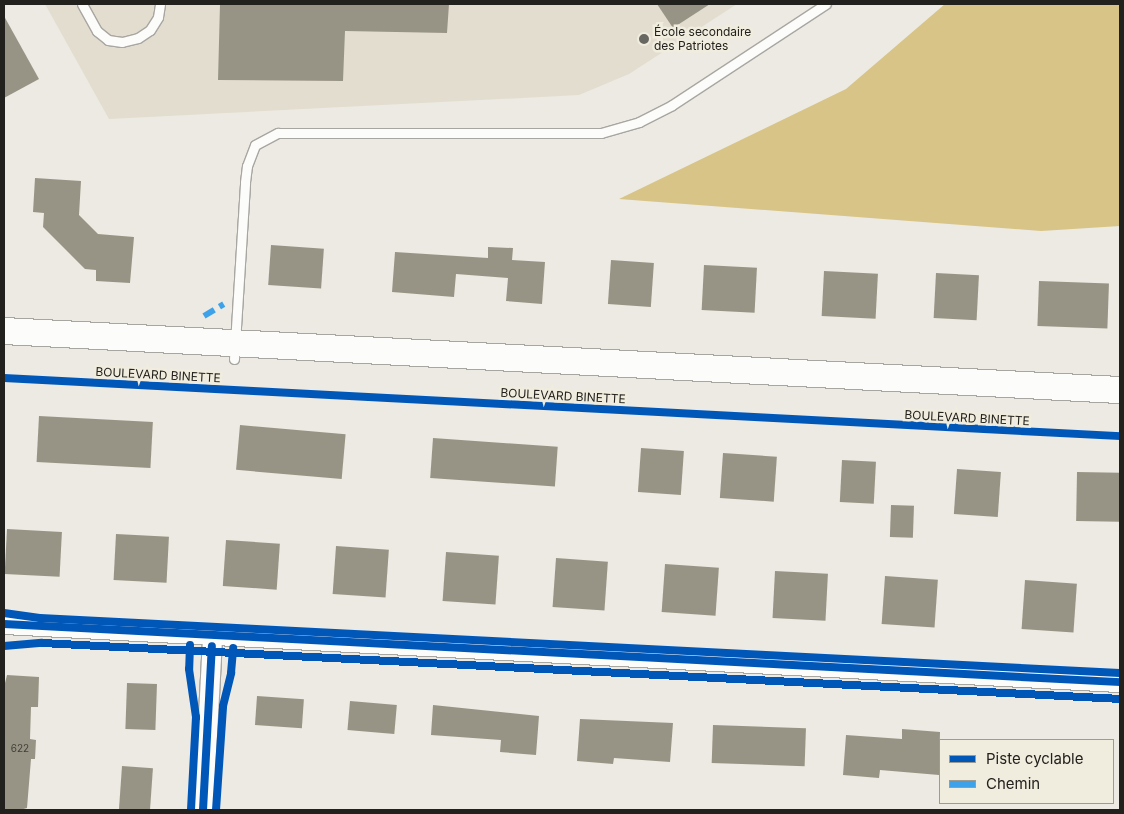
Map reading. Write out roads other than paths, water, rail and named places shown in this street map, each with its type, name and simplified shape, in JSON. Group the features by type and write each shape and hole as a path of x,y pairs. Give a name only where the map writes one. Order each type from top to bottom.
{"street":[{"name":"BOULEVARD BINETTE","path":"4,331 234,352 1120,405"},
{"name":"BOULEVARD BINETTE","path":"4,348 234,352 1120,390"},
{"path":"4,624 1120,682"},
{"path":"203,810 212,636"}],"lane":[{"path":"82,4 97,31 108,40 122,42 138,38 150,30 158,17 160,4"},
{"path":"234,352 246,166 255,145 278,133 601,133 639,122 672,105 826,4"}],"place":[{"name":"École secondaire des Patriotes","path":"644,39"}]}
